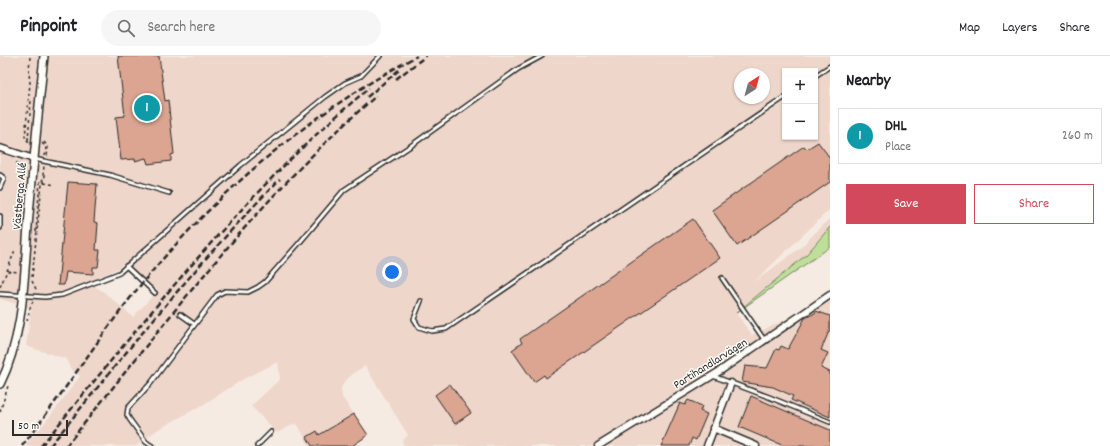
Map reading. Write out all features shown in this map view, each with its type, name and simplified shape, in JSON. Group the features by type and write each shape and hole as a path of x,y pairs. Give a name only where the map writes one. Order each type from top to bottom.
{"street":[{"name":"Västberga Allé","path":"0,384 15,341 22,295 30,273 34,160 44,56"},
{"path":"0,148 34,160"},
{"name":"Partihandlarvägen","path":"598,446 765,341 830,295"},
{"path":"707,446 731,383"},
{"path":"713,428 756,446"}],"lane":[{"path":"0,294 44,297 62,295 119,273 240,165 325,97 345,83 361,76 380,56"},
{"path":"152,446 146,442 130,420 127,415 128,408 151,383 194,324 220,293 225,291 248,292 265,282 344,190 412,145 518,69 542,56"},
{"path":"818,74 830,66"},
{"path":"421,301 414,319 419,327 432,332 446,328 782,99"},
{"path":"34,160 110,175 169,193"},
{"path":"0,175 4,178 0,188"},
{"path":"0,216 0,228"},
{"path":"126,266 154,293"},
{"path":"722,278 765,341"},
{"path":"180,314 194,324"},
{"path":"711,376 830,422"},
{"path":"257,446 271,432"}],"path":[{"path":"30,56 30,83 25,138 28,141 34,80"},
{"path":"44,143 48,146 46,157"},
{"path":"32,277 30,273 44,175"},
{"path":"43,183 55,185"},
{"path":"0,287 15,250"},
{"path":"7,271 30,273"}],"shaded area":[{"path":"0,56 830,56 830,209 754,282 800,248 830,218 830,227 806,255 736,313 752,335 830,299 830,446 404,446 402,441 408,435 365,366 345,381 341,388 342,397 368,435 352,446 309,446 296,423 277,433 251,406 280,379 278,362 245,378 204,404 157,430 136,446 25,446 51,415 80,376 70,368 66,359 26,346 31,308 0,299","holes":["122,264 158,290 133,317 104,292 88,282 119,268"]}],"green space":[{"path":"830,227 830,247 736,313 806,255"}],"building":[{"path":"118,56 159,56 165,101 168,100 174,154 171,155 171,161 148,164 146,158 135,161 135,159 121,160 116,117 125,116"},
{"path":"818,142 830,158 830,182 737,246 712,210 804,146 807,149"},
{"path":"68,182 97,184 94,222 98,223 96,250 100,250 98,267 93,267 93,274 66,272 64,285 58,285"},
{"path":"693,219 720,258 546,378 544,375 534,382 512,350 522,343 520,339"},
{"path":"816,311 830,316 830,329 821,350 828,353 821,368 830,372 830,417 791,400 793,396 773,387 742,382 745,366 767,368 776,349 779,350 781,346 788,349 805,318"},
{"path":"450,384 471,413 455,424 435,395"},
{"path":"751,396 830,430 830,446 784,446 739,427"},
{"path":"688,400 702,406 700,411 707,414 696,440 692,438 689,446 661,446 680,403 685,405"},
{"path":"354,414 368,435 352,446 312,446 307,437 317,431 319,435"}],"railway":[{"path":"22,446 131,297 193,226 227,193 298,132 376,79 417,56"},
{"path":"396,79 426,56"},
{"path":"367,97 399,70"},
{"path":"41,446 157,305 237,214 323,128 369,88"},
{"path":"66,446 176,309 252,220 333,135 376,96"},
{"path":"50,446 190,276 280,179"}],"place":[{"name":"DHL","path":"147,108"}]}
